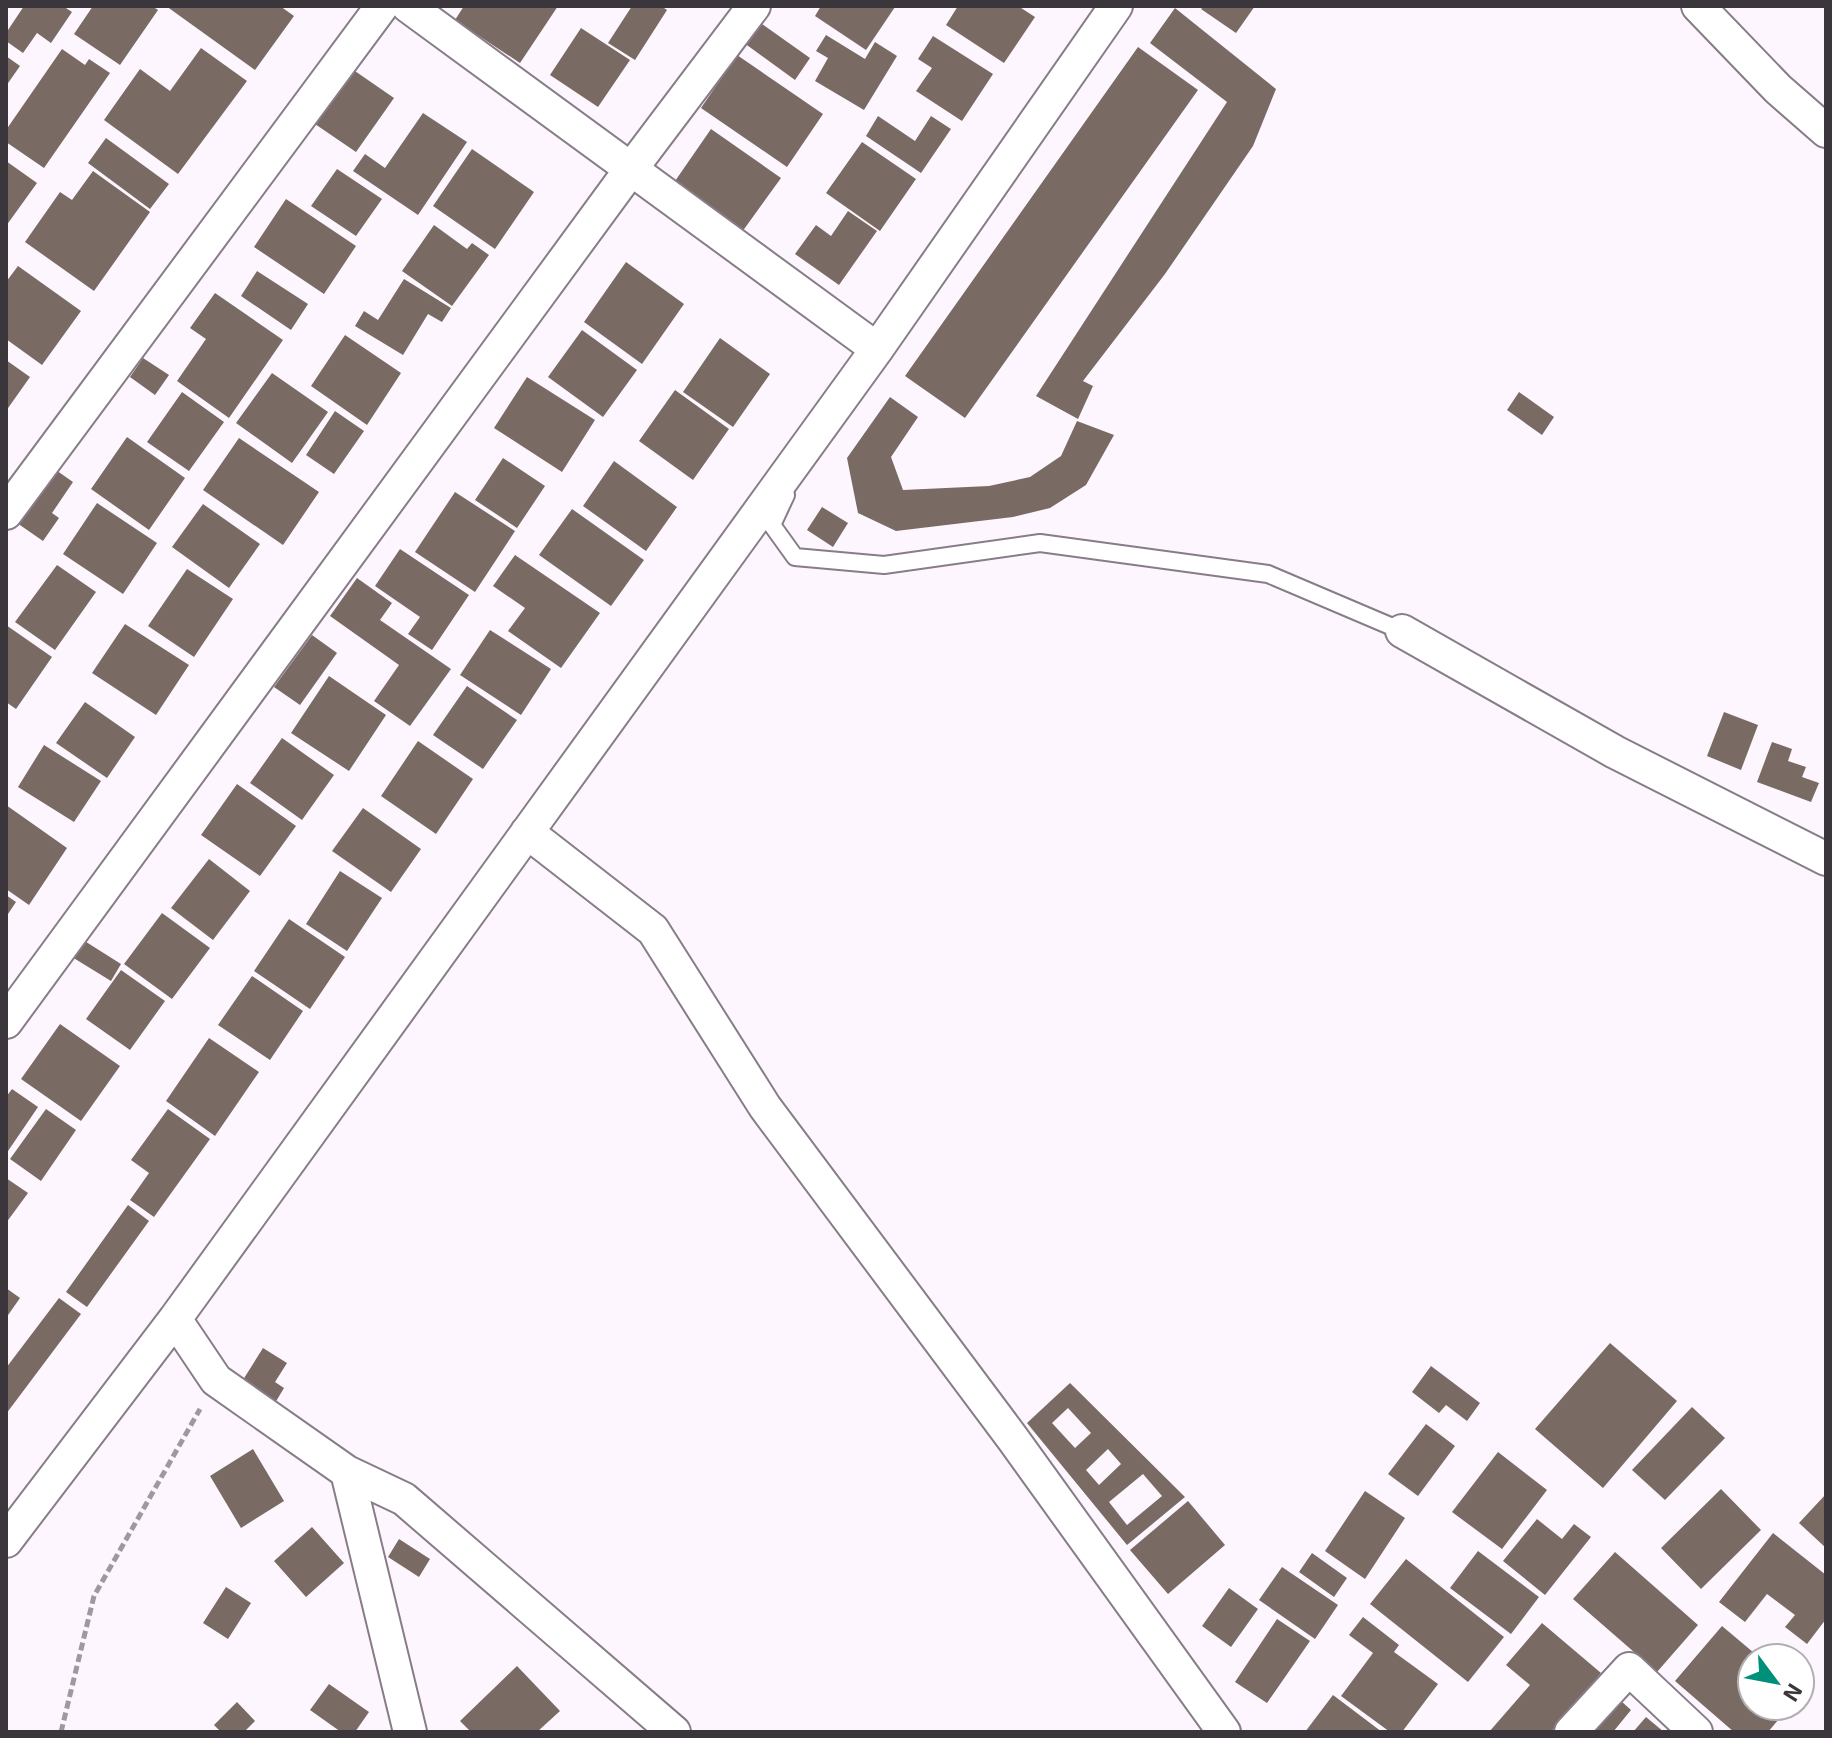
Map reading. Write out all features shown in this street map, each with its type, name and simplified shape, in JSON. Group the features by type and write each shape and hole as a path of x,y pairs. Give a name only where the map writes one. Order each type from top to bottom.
{"street":[{"path":"6,513 382,6"},
{"path":"408,6 877,349"},
{"path":"6,1022 631,169 754,6"},
{"path":"6,1541 175,1319 877,349 1116,6"},
{"path":"1698,6 1778,89 1826,131"},
{"path":"1402,631 1615,752 1826,859"},
{"path":"527,832 653,930 765,1107 1013,1439 1224,1732"},
{"path":"175,1319 216,1380 347,1472 404,1499 674,1732"},
{"path":"347,1472 410,1732"},
{"path":"1571,1732 1629,1669 1696,1732"}],"lane":[{"path":"814,436 772,525 795,557 884,565 1040,543 1268,574 1402,631"}],"path":[{"path":"61,1732 94,1596 216,1380"}],"building":[{"path":"24,6 63,6 72,12 51,43 37,33 23,53 6,41 6,33"},
{"path":"93,6 152,6 158,10 120,65 74,34"},
{"path":"166,6 280,6 294,16 255,70"},
{"path":"464,6 558,6 520,63 455,20"},
{"path":"632,6 661,6 667,10 635,60 608,43"},
{"path":"821,6 895,7 866,50 815,16"},
{"path":"958,6 1018,6 1035,17 1004,63 946,25"},
{"path":"1204,6 1255,6 1236,33 1201,9"},
{"path":"1175,8 1276,89 1253,146 1165,274 1083,381 1093,386 1078,419 1036,396 1227,102 1150,43"},
{"path":"755,19 810,58 795,80 740,40"},
{"path":"581,28 630,60 598,107 550,75"},
{"path":"826,35 865,59 875,42 897,56 864,110 815,81 828,58 816,51"},
{"path":"933,36 993,74 962,121 916,91 932,68 918,59"},
{"path":"1138,47 1198,90 965,418 905,376"},
{"path":"201,48 247,81 178,174 104,120 140,69 170,91"},
{"path":"62,49 85,65 89,59 110,73 44,168 6,142 6,130"},
{"path":"737,55 823,114 787,167 701,108"},
{"path":"6,56 20,66 6,86"},
{"path":"352,69 394,98 356,152 315,124"},
{"path":"423,113 467,142 418,215 353,171 365,154 385,168"},
{"path":"878,116 915,141 931,116 951,129 921,173 866,136"},
{"path":"711,129 781,178 742,232 673,184"},
{"path":"106,138 169,184 150,209 88,163"},
{"path":"862,142 916,179 880,231 826,193"},
{"path":"472,149 534,192 495,249 433,206"},
{"path":"6,161 37,183 6,226"},
{"path":"337,169 382,199 356,236 311,206"},
{"path":"93,171 150,212 94,291 25,242 60,192 72,200"},
{"path":"286,199 356,246 324,294 254,247"},
{"path":"848,211 877,231 839,285 795,254 816,225 831,236"},
{"path":"434,225 467,249 472,243 489,255 452,306 402,271"},
{"path":"626,262 684,304 642,364 584,322"},
{"path":"18,266 81,311 42,365 6,339 6,282"},
{"path":"257,271 308,304 291,330 241,296"},
{"path":"404,279 451,308 442,322 428,314 403,355 355,326 364,311 378,320"},
{"path":"215,293 283,340 229,418 177,381 206,339 190,328"},
{"path":"582,330 637,370 603,417 548,377"},
{"path":"345,335 401,373 367,425 311,386"},
{"path":"720,338 770,374 733,427 683,392"},
{"path":"143,358 169,375 155,395 130,377"},
{"path":"6,360 30,377 6,411"},
{"path":"272,373 328,412 292,463 236,423"},
{"path":"527,377 595,420 562,472 494,428"},
{"path":"675,390 729,429 693,480 639,441"},
{"path":"182,392 224,422 189,471 147,442"},
{"path":"1519,392 1554,417 1542,435 1507,410"},
{"path":"890,397 918,417 891,457 903,490 989,486 1030,477 1061,456 1077,421 1114,435 1086,485 1050,508 1013,517 896,531 858,513 847,458"},
{"path":"335,411 364,431 334,474 306,455"},
{"path":"127,437 185,478 149,530 91,489"},
{"path":"239,438 319,492 283,545 203,490"},
{"path":"503,458 545,486 517,528 475,500"},
{"path":"614,461 677,507 646,551 583,506"},
{"path":"53,468 73,482 52,513 59,518 43,541 17,523"},
{"path":"455,492 515,531 475,592 415,552"},
{"path":"97,503 157,543 123,594 63,554"},
{"path":"203,504 260,544 229,588 172,547"},
{"path":"822,507 848,523 833,547 807,530"},
{"path":"572,509 644,560 611,606 539,555"},
{"path":"400,549 469,595 432,650 408,634 420,617 375,586"},
{"path":"515,555 600,613 561,668 508,631 525,608 493,586"},
{"path":"57,565 96,592 55,650 15,622"},
{"path":"187,569 233,599 194,657 148,626"},
{"path":"357,578 392,603 380,620 451,669 410,726 374,701 399,665 330,616"},
{"path":"125,624 189,665 156,715 92,673"},
{"path":"6,625 52,657 16,709 6,702"},
{"path":"490,630 551,669 521,715 460,675"},
{"path":"312,635 337,653 300,705 274,687"},
{"path":"329,676 386,715 349,771 291,733"},
{"path":"467,686 517,720 483,769 433,735"},
{"path":"85,702 135,737 107,778 56,743"},
{"path":"1724,712 1758,725 1741,770 1707,756"},
{"path":"282,738 334,775 302,820 250,783"},
{"path":"418,741 473,779 436,834 381,796"},
{"path":"1772,742 1792,749 1788,761 1806,767 1802,777 1819,783 1811,802 1757,782"},
{"path":"44,745 101,781 74,822 18,787"},
{"path":"237,784 296,826 260,876 201,835"},
{"path":"6,805 67,848 29,905 6,889"},
{"path":"363,808 421,849 391,892 332,851"},
{"path":"209,859 250,891 213,940 171,908"},
{"path":"340,871 382,898 347,951 306,924"},
{"path":"6,895 16,902 6,917"},
{"path":"162,913 210,948 172,999 124,964"},
{"path":"289,919 345,957 310,1009 254,971"},
{"path":"83,940 121,964 111,981 72,957"},
{"path":"121,970 165,1001 130,1050 86,1019"},
{"path":"252,976 303,1011 270,1060 218,1025"},
{"path":"60,1024 120,1066 81,1121 21,1079"},
{"path":"209,1038 259,1072 215,1136 166,1101"},
{"path":"12,1089 38,1107 6,1154 6,1097"},
{"path":"46,1109 76,1130 41,1181 10,1159"},
{"path":"168,1109 210,1139 154,1217 130,1200 149,1173 131,1160"},
{"path":"6,1178 28,1193 6,1223"},
{"path":"128,1205 149,1221 87,1307 66,1292"},
{"path":"6,1288 20,1298 6,1318"},
{"path":"59,1298 81,1314 6,1414 6,1368"},
{"path":"1610,1343 1677,1401 1603,1488 1535,1429"},
{"path":"263,1348 287,1363 275,1382 284,1388 275,1403 241,1383"},
{"path":"1431,1366 1480,1403 1467,1421 1446,1405 1439,1413 1412,1392"},
{"path":"1070,1383 1185,1497 1127,1545 1027,1423","holes":["1068,1408 1091,1433 1075,1448 1052,1423","1108,1449 1121,1464 1099,1485 1086,1470","1143,1474 1162,1496 1127,1525 1109,1502"]},
{"path":"1692,1407 1725,1438 1665,1500 1632,1470"},
{"path":"1426,1424 1455,1446 1418,1496 1388,1474"},
{"path":"253,1449 284,1501 241,1528 210,1476"},
{"path":"1498,1452 1547,1490 1502,1549 1452,1512"},
{"path":"1721,1489 1761,1530 1701,1589 1661,1548"},
{"path":"1365,1491 1405,1518 1365,1579 1325,1551"},
{"path":"1826,1494 1826,1548 1799,1523"},
{"path":"1188,1501 1225,1545 1168,1594 1130,1550"},
{"path":"1537,1519 1562,1539 1574,1524 1591,1537 1545,1595 1503,1561"},
{"path":"312,1527 344,1563 306,1597 274,1561"},
{"path":"1773,1533 1826,1575 1826,1619 1809,1642 1785,1627 1795,1615 1767,1594 1745,1622 1719,1602"},
{"path":"399,1539 430,1559 419,1577 388,1557"},
{"path":"1478,1551 1539,1597 1511,1634 1450,1588"},
{"path":"1615,1552 1698,1625 1657,1672 1573,1599"},
{"path":"1312,1553 1347,1578 1334,1597 1299,1572"},
{"path":"1406,1559 1504,1637 1468,1682 1370,1604"},
{"path":"1282,1567 1338,1605 1315,1639 1259,1600"},
{"path":"226,1587 251,1603 228,1639 203,1623"},
{"path":"1229,1588 1258,1609 1231,1647 1202,1626"},
{"path":"1363,1617 1399,1645 1394,1652 1438,1684 1402,1732 1390,1732 1341,1696 1373,1653 1349,1635"},
{"path":"1277,1619 1310,1641 1267,1703 1235,1682"},
{"path":"1542,1623 1601,1673 1551,1732 1489,1732 1530,1685 1506,1665"},
{"path":"1722,1626 1741,1642 1736,1642 1736,1722 1776,1722 1768,1732 1734,1732 1675,1681"},
{"path":"517,1666 560,1711 537,1732 471,1732 460,1721"},
{"path":"329,1684 369,1712 355,1732 341,1732 310,1710"},
{"path":"1611,1692 1631,1710 1613,1732 1577,1732"},
{"path":"1333,1695 1382,1732 1305,1732"},
{"path":"237,1702 255,1721 244,1732 221,1732 214,1725"},
{"path":"1646,1717 1664,1732 1633,1732"}]}
